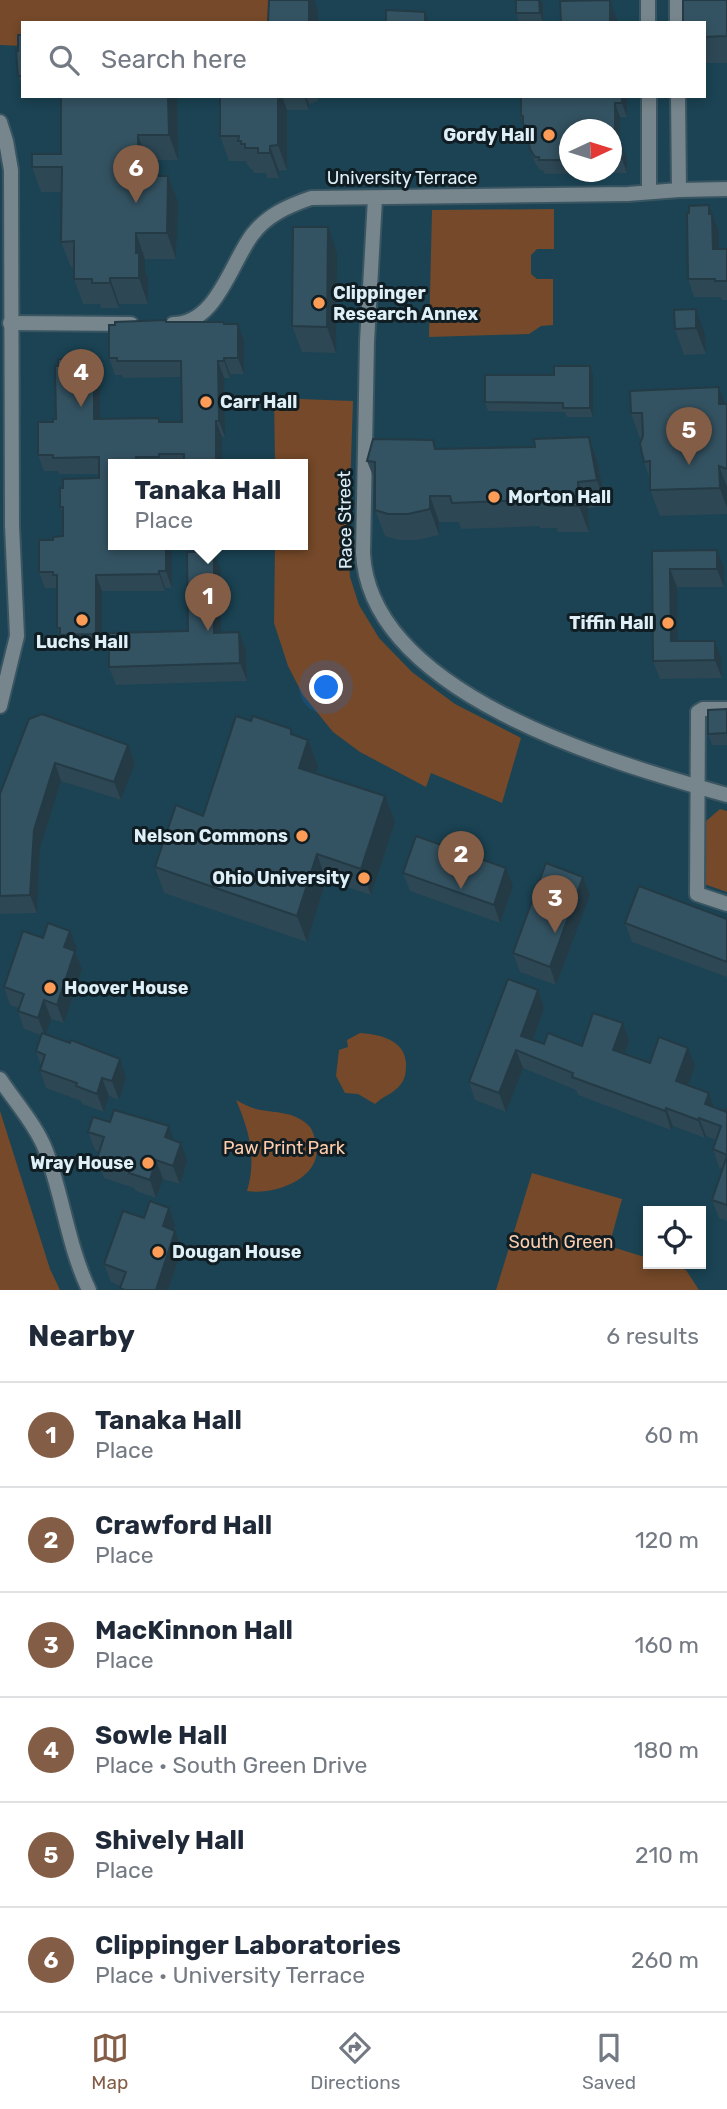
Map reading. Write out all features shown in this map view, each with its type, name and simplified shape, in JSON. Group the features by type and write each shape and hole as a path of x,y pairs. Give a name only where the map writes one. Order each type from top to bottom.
{"street":[{"path":"648,0 648,21"},
{"path":"677,0 677,21"},
{"path":"649,98 649,192"},
{"path":"678,98 679,190"},
{"path":"0,122 10,170 12,526 17,636 0,706"},
{"name":"University Terrace","path":"10,323 184,324 200,316 211,305 253,234 268,219 285,207 311,198 727,189"},
{"name":"Race Street","path":"375,198 367,342 363,553 367,582 381,613 394,632 422,662 475,699 512,719 617,761 724,794"},
{"path":"727,709 703,709 698,712 696,894 727,904"},
{"path":"0,1079 46,1150 79,1270 89,1290"}],"shaded area":[{"name":"Ohio University","path":"0,0 727,0 727,1290 0,1290"}],"green space":[{"path":"0,0 280,0 268,21 21,21 21,46 0,45"},
{"path":"554,209 554,249 537,249 531,255 531,274 537,279 553,279 553,325 541,326 529,334 429,337 432,210"},
{"path":"274,398 353,401 348,550 350,577 359,605 379,638 412,672 455,704 521,738 502,803 431,773 426,787 360,752 333,732 303,695 288,666 274,623 275,550 308,550 308,459 275,459"},
{"path":"720,809 727,811 727,892 704,884 705,822"},
{"path":"360,1033 390,1040 405,1055 406,1071 403,1081 396,1090 375,1104 358,1094 345,1093 336,1076 339,1050 348,1047 347,1040"},
{"name":"Paw Print Park","path":"236,1100 256,1109 296,1117 309,1126 316,1143 316,1155 305,1175 295,1182 270,1191 247,1191 251,1167 250,1144"},
{"path":"0,1111 50,1269 60,1290 0,1290"},
{"name":"South Green","path":"532,1173 622,1199 609,1246 643,1256 643,1269 686,1270 699,1290 496,1290"}],"building":[{"path":"269,0 309,0 309,21 268,21"},
{"path":"516,0 539,0 540,13 516,13"},
{"path":"610,0 610,21 561,21 560,1"},
{"path":"683,0 727,0 727,36 706,37 706,21 683,21"},
{"path":"386,10 425,12 425,21 386,21"},
{"path":"18,35 21,35 21,76 18,76"},
{"path":"61,98 168,98 169,135 138,135 138,176 168,176 167,233 136,233 139,278 110,278 110,283 74,279 74,241 61,242 62,167 32,167 32,154 61,154"},
{"path":"220,98 278,98 278,145 270,146 270,153 258,153 258,148 245,148 245,144 238,141 239,136 220,136"},
{"path":"521,98 622,98 622,103 615,103 615,119 559,119 559,160 539,160 539,157 535,157 530,149"},
{"path":"709,205 709,214 712,214 713,249 727,249 727,281 688,279 687,213 689,206"},
{"path":"293,227 328,227 327,327 292,326"},
{"path":"696,309 696,328 675,329 674,310"},
{"path":"166,320 238,324 238,358 218,361 219,421 216,421 216,459 184,459 184,454 159,454 159,457 108,459 108,550 166,550 166,571 159,571 159,574 96,575 96,634 60,635 60,628 57,628 57,575 53,575 53,572 39,572 39,540 53,540 53,537 63,536 60,488 63,488 63,479 99,478 99,457 53,458 53,455 38,455 38,422 53,422 53,419 56,419 55,366 58,366 58,359 94,359 94,419 159,418 159,422 182,422 181,361 117,361 117,358 109,358 109,325 115,325 115,322"},
{"path":"554,366 590,366 590,408 563,408 563,403 485,402 485,375 554,375"},
{"path":"719,387 719,404 727,404 727,469 719,466 720,488 650,490 650,461 644,462 640,444 643,435 642,413 631,413 630,391"},
{"path":"589,437 597,480 578,482 579,506 549,506 549,502 531,500 452,503 450,496 430,496 430,509 408,514 388,514 375,510 375,462 367,461 373,439 433,440 435,449 535,447 534,439"},
{"path":"717,550 717,569 670,569 671,641 715,641 715,660 653,661 652,551"},
{"path":"187,552 214,552 214,633 239,632 240,663 109,667 109,633 188,631"},
{"path":"727,709 727,733 708,734 708,710"},
{"path":"42,714 128,745 114,782 55,763 34,830 30,895 0,896 0,794 29,719"},
{"name":"Nelson Commons","path":"236,716 251,721 253,716 291,729 291,734 308,740 299,768 385,796 361,869 317,854 297,916 155,867 176,805 203,816"},
{"path":"416,836 506,868 494,905 403,873"},
{"path":"546,863 583,877 550,967 513,953"},
{"path":"639,886 727,919 727,962 625,923"},
{"path":"48,923 70,931 64,947 75,951 57,1005 44,1000 38,1018 18,1011 24,994 4,987 23,931 43,938"},
{"path":"508,979 538,990 521,1036 544,1044 548,1033 582,1046 593,1013 623,1023 613,1050 650,1063 659,1037 688,1048 676,1081 709,1093 705,1104 726,1112 727,1108 727,1155 713,1149 721,1126 666,1108 665,1111 572,1077 573,1073 516,1050 499,1093 469,1082"},
{"path":"42,1033 70,1043 71,1040 120,1059 112,1081 102,1078 97,1094 76,1086 77,1083 40,1070 45,1055 36,1051"},
{"path":"114,1110 169,1126 165,1137 181,1143 173,1166 156,1160 150,1180 97,1159 104,1137 88,1132 93,1117 110,1122"},
{"path":"727,1156 727,1205 712,1200"},
{"path":"150,1201 169,1208 163,1226 175,1231 156,1290 125,1290 120,1288 126,1272 104,1264 123,1211 144,1218"}],"place":[{"name":"Gordy Hall","path":"549,135"},
{"name":"Clippinger Laboratories","path":"136,203"},
{"name":"Clippinger Research Annex","path":"319,303"},
{"name":"Carr Hall","path":"206,402"},
{"name":"Sowle Hall","path":"81,407"},
{"name":"Shively Hall","path":"689,465"},
{"name":"Morton Hall","path":"494,497"},
{"name":"Luchs Hall","path":"82,620"},
{"name":"Tiffin Hall","path":"668,623"},
{"name":"Tanaka Hall","path":"208,631"},
{"name":"Nelson Commons","path":"302,836"},
{"name":"Ohio University","path":"364,878"},
{"name":"Crawford Hall","path":"461,889"},
{"name":"MacKinnon Hall","path":"555,933"},
{"name":"Hoover House","path":"50,988"},
{"name":"Wray House","path":"148,1163"},
{"name":"Dougan House","path":"158,1252"}]}
